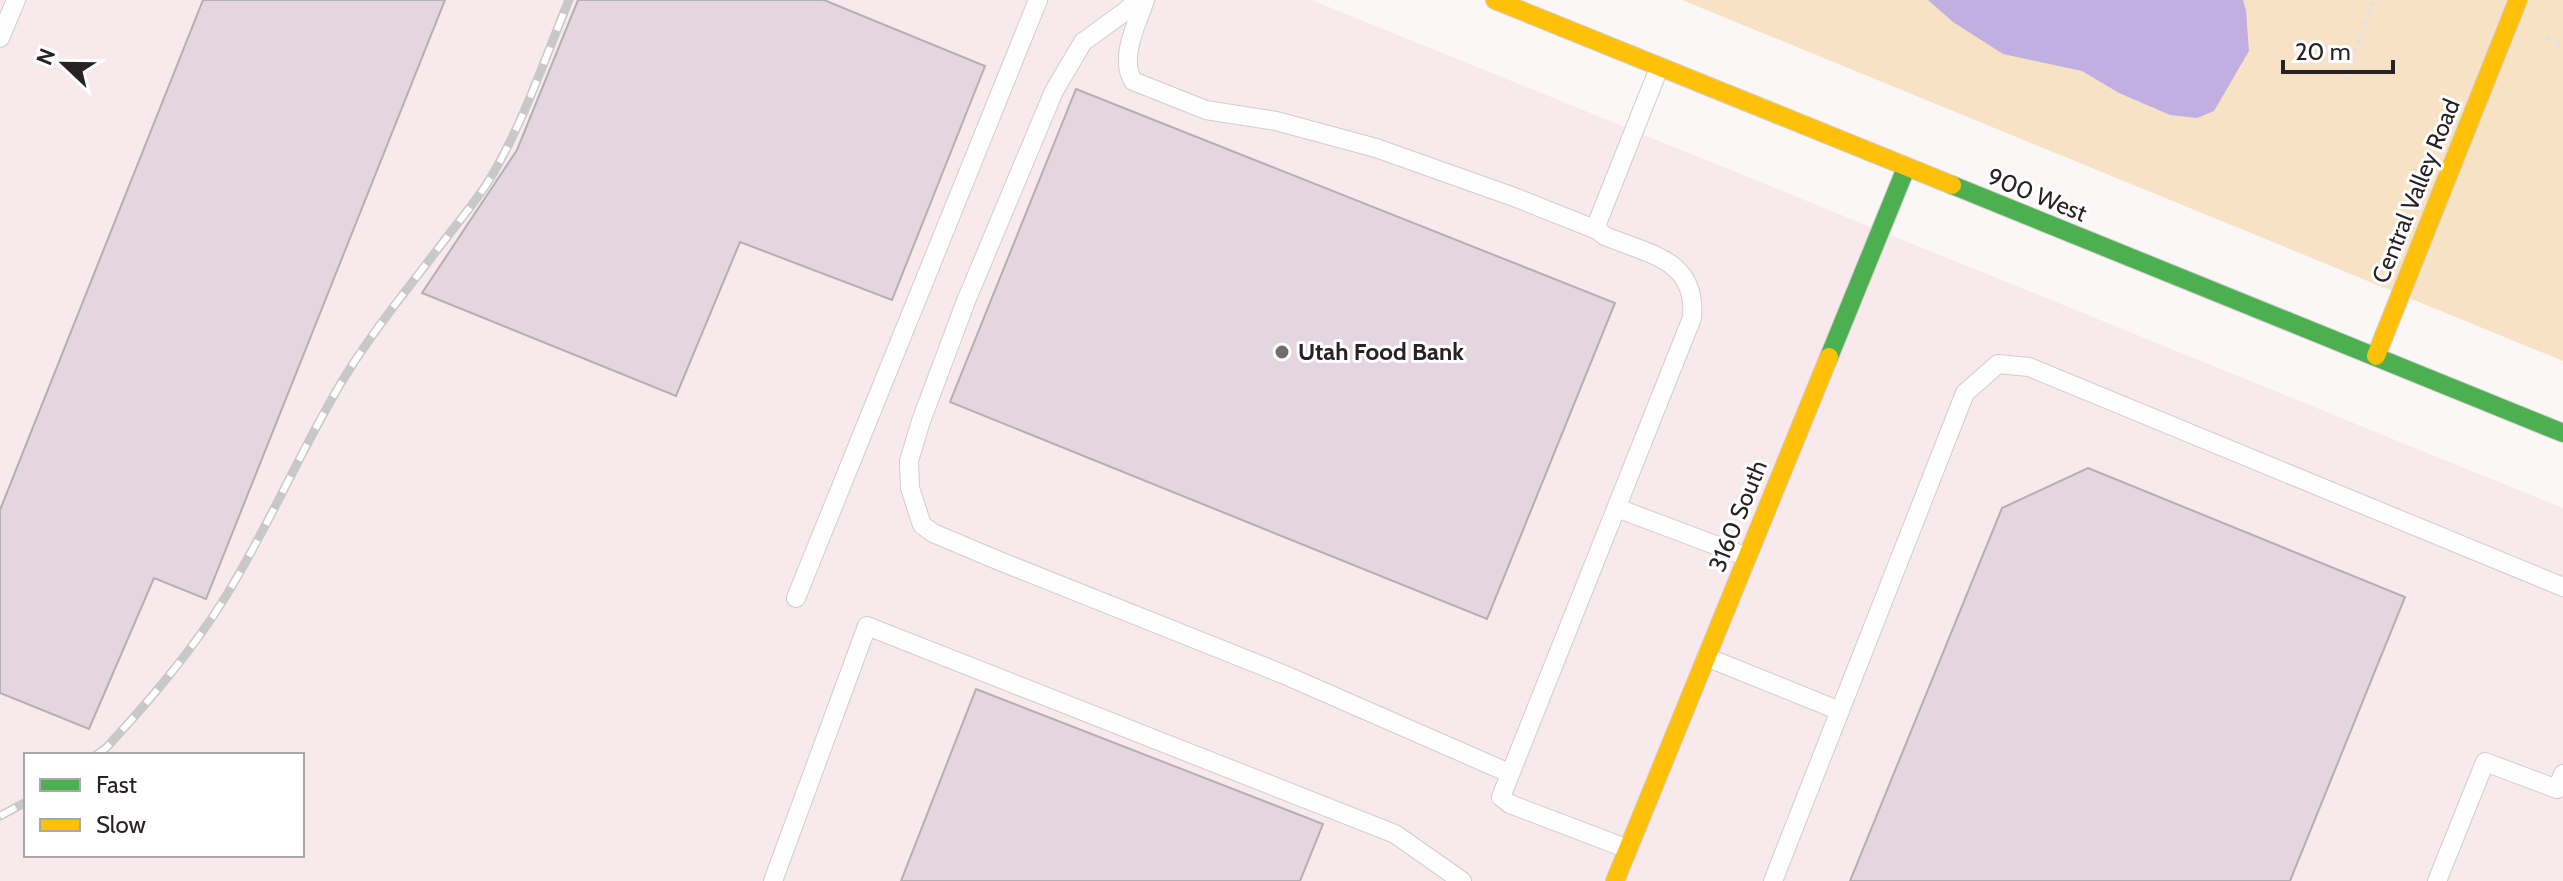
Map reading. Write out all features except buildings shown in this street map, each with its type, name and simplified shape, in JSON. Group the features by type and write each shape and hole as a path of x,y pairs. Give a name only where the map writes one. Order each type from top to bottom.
{"street":[{"name":"900 West","path":"1495,0 2563,433"},
{"name":"Central Valley Road","path":"2376,356 2518,0"},
{"name":"3160 South","path":"1615,881 1906,168"}],"lane":[{"path":"0,38 16,0"},
{"path":"796,598 1038,0"},
{"path":"1137,0 1083,42 1054,91 966,301 909,461 910,488 922,525 933,533 984,555 1285,675 1509,773"},
{"path":"1145,0 1126,60 1133,81 1206,110 1285,123 1376,148 1514,197 1678,267 1690,284 1692,318 1501,797 1510,804 1628,849"},
{"path":"1597,230 1659,68"},
{"path":"1773,881 1965,393 1998,364 2029,367 2563,587"},
{"path":"1617,508 1747,557"},
{"path":"773,881 867,626 1395,834 1462,881"},
{"path":"1706,657 1840,711"},
{"path":"2437,881 2485,762 2557,789 2563,774"}],"path":[{"path":"2345,81 2373,0"}],"shaded area":[{"path":"0,0 1312,0 2563,508 2563,881 0,881"},
{"path":"1682,0 2563,0 2563,361"},
{"path":"1928,0 2243,0 2249,51 2214,111 2197,118 2170,115 2119,93 2082,71 2003,54 1953,22"}],"railway":[{"path":"99,753 185,656 213,616 353,364 489,181 525,109 569,0"},
{"path":"0,816 24,803"}],"traffic: fast":[{"path":"1829,357 1906,168"},
{"path":"1952,185 2563,433"}],"traffic: slow":[{"path":"1495,0 1952,185"},
{"path":"2376,356 2518,0"},
{"path":"1615,881 1829,357"}],"place":[{"name":"Utah Food Bank","path":"1282,352"}]}
